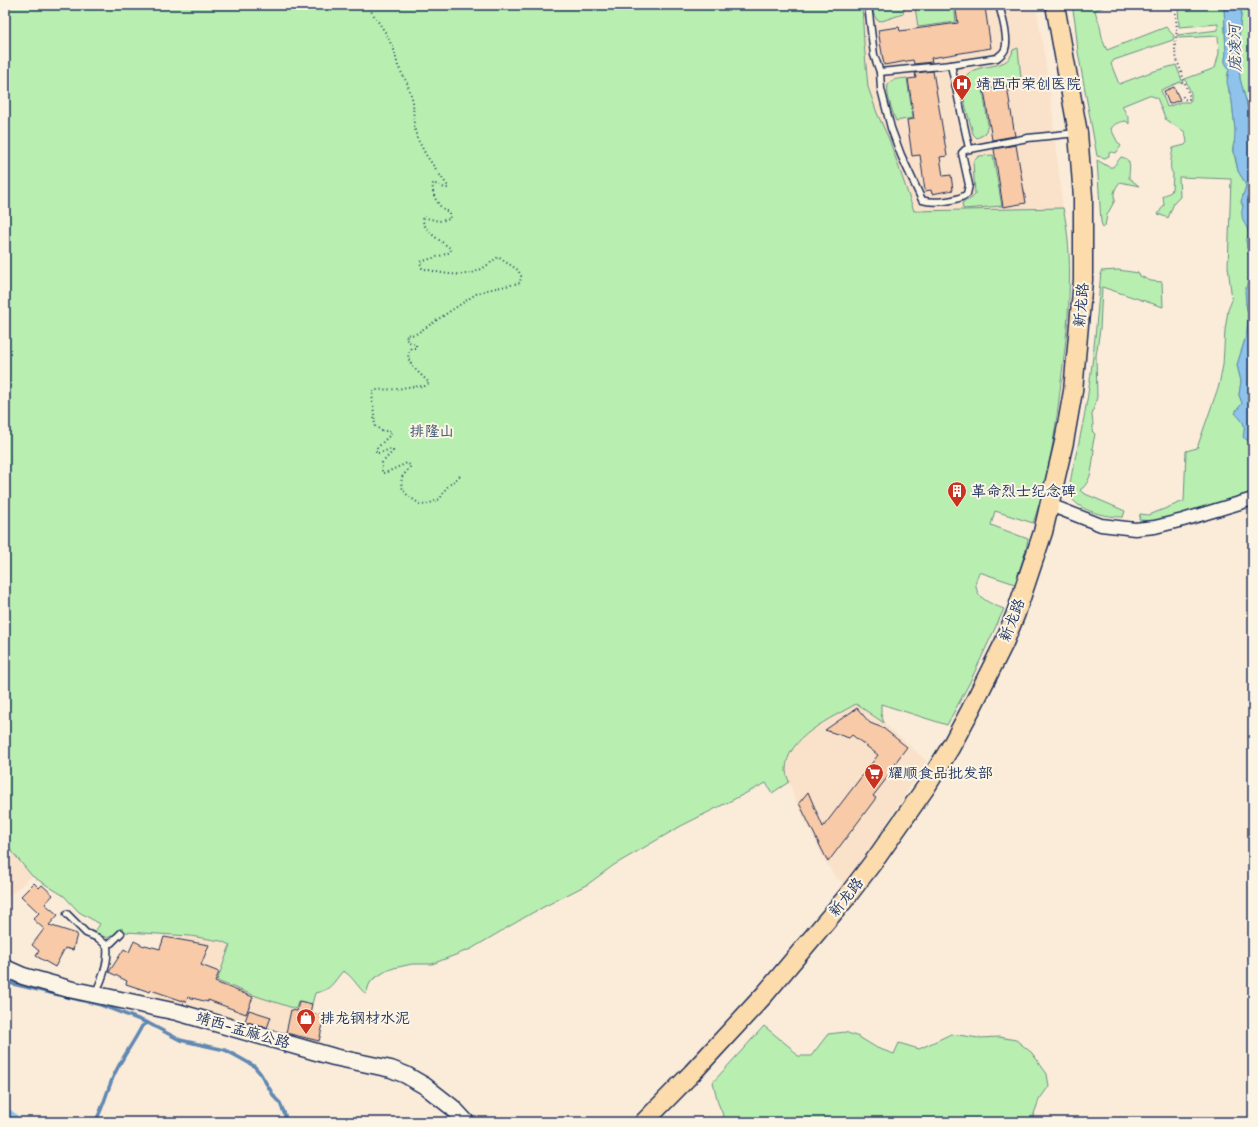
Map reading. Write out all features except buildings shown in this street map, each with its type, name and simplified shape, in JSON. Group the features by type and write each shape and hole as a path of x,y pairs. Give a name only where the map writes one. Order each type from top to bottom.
{"main road":[{"name":"新龙路","path":"650,1122 740,1028 817,940 881,860 944,767 975,714 1008,644 1031,584 1048,534 1052,506 1074,417 1090,282 1088,167 1055,5"},
{"name":"新龙路","path":"1062,5 1081,133"},
{"name":"新龙路","path":"644,1122 692,1073 765,994 822,926 877,857 941,764 970,711 1004,643 1052,506"},
{"name":"靖西-孟麻公路","path":"5,968 47,983 94,995 184,1013 334,1057 391,1069 406,1075 425,1086 453,1108 466,1122"}],"street":[{"path":"1052,506 1102,525 1135,529 1155,527 1183,520 1251,500"}],"lane":[{"path":"868,5 874,56 880,72 881,90 891,128 922,200 928,202 960,199 967,194 969,185 962,153 969,148 1028,138 1081,133"},
{"path":"880,72 951,65 997,58 1005,49 1006,41 1000,5"},
{"path":"951,65 969,148"},
{"path":"67,914 86,933 98,938 105,944 107,951 105,964 100,982 94,995"},
{"path":"105,944 112,943 121,933"}],"path":[{"path":"367,5 385,32 394,50 398,66 407,83 413,101 414,126 417,138 426,155 448,188 433,183 432,188 442,210 449,212 450,219 439,221 422,217 422,221 433,235 451,249 450,252 446,254 420,262 422,268 445,274 465,274 478,271 498,257 518,270 521,276 520,283 487,290 476,294 416,334 407,334 406,339 409,342 416,344 416,348 411,348 409,350 409,360 411,366 429,383 425,386 407,386 398,389 375,390 372,392 375,426 382,431 391,431 391,434 376,449 376,452 379,453 391,449 393,451 382,463 382,473 386,473 407,464 411,466 402,477 401,483 403,490 408,496 420,504 425,505 440,499 446,488 461,474"},
{"path":"1175,5 1177,30 1175,52 1189,99 1184,99 1182,95"}],"shaded area":[{"name":"靖西市荣创医院","path":"862,5 1036,5 1050,89 1063,208 914,211 901,171 876,113 868,87"},
{"path":"857,703 884,723 927,761 848,884 843,883 835,877 827,865 794,798 786,770 789,756 801,738 825,721"},
{"path":"5,843 32,876 5,900"},
{"path":"164,935 190,936 230,944 217,981 295,1009 298,1001 313,1004 312,1012 326,1015 319,1046 205,1011 151,997 163,961 155,956"}],"green space":[{"name":"排隆山","path":"5,5 862,5 868,87 877,113 889,139 914,211 1063,208 1066,226 1069,266 1069,307 1056,425 1049,465 1033,523 995,511 991,525 1028,539 1026,550 1015,584 979,572 976,583 979,594 986,601 1004,609 970,682 947,725 881,704 881,714 884,723 856,704 823,722 802,738 788,758 786,770 789,782 772,793 766,783 681,826 614,865 588,884 532,913 471,949 432,964 412,964 386,971 372,980 366,994 349,975 343,971 329,988 315,993 312,1004 298,1001 296,1009 217,981 230,945 221,941 190,936 126,932 121,930 108,938 94,933 100,924 79,912 64,896 32,876 5,843"},
{"path":"872,5 902,5 904,10 903,14 882,21 877,20 874,15"},
{"path":"928,5 954,5 956,22 918,27 915,7"},
{"path":"1072,5 1109,5 1095,10 1100,24 1103,41 1107,50 1166,27 1174,36 1173,40 1114,60 1111,64 1119,84 1151,72 1176,65 1183,83 1180,82 1161,90 1167,107 1181,102 1189,102 1191,100 1191,93 1185,79 1215,68 1219,53 1218,36 1178,38 1177,35 1218,30 1218,24 1179,27 1178,5 1193,7 1224,5 1225,61 1229,69 1227,77 1232,101 1236,136 1233,146 1238,171 1246,186 1241,202 1248,230 1248,236 1246,239 1247,248 1252,263 1246,304 1248,314 1247,333 1237,365 1241,381 1239,395 1242,403 1236,410 1238,416 1245,425 1244,433 1253,449 1253,464 1249,470 1253,479 1253,493 1165,519 1148,521 1139,520 1140,514 1149,515 1184,501 1186,451 1197,448 1219,385 1223,365 1225,330 1228,310 1232,300 1228,267 1231,179 1179,177 1180,197 1174,203 1168,218 1158,214 1164,205 1163,196 1171,192 1172,189 1173,174 1171,169 1171,158 1173,148 1185,145 1187,142 1185,132 1166,120 1157,98 1149,95 1122,106 1129,119 1129,124 1126,121 1119,122 1111,129 1121,146 1116,153 1111,152 1109,153 1109,156 1105,158 1097,156 1078,52"},
{"path":"1242,5 1253,5 1253,126 1240,79 1238,49"},
{"path":"1018,48 1021,78 1017,81 998,87 983,89 988,125 985,134 977,138 973,134 963,94 963,83 966,75 980,68 997,65 1004,62 1010,58 1013,50"},
{"path":"907,78 913,118 896,121 890,102 888,86 893,80"},
{"path":"993,155 1002,206 963,209 962,203 972,198 975,194 973,162 979,156"},
{"path":"1121,157 1125,158 1129,162 1129,178 1139,186 1120,182 1115,190 1115,200 1107,215 1105,226 1103,228 1101,222 1097,160 1109,167 1113,167"},
{"path":"1118,270 1139,273 1140,276 1151,281 1162,282 1163,307 1102,287 1100,329 1096,356 1097,397 1092,415 1092,431 1095,434 1092,449 1094,449 1093,460 1091,472 1087,482 1080,490 1083,493 1125,511 1123,517 1102,515 1087,510 1075,502 1071,497 1070,492 1071,477 1091,376 1101,271"},
{"path":"764,1026 791,1048 798,1056 811,1056 828,1034 845,1032 859,1037 877,1048 894,1054 899,1043 919,1049 951,1034 979,1038 999,1037 1016,1040 1032,1053 1047,1074 1049,1086 1039,1100 1031,1122 726,1122 718,1103 713,1082"}],"water":[{"name":"庞凌河","path":"1224,5 1242,5 1238,49 1240,79 1253,126 1253,449 1251,443 1243,437 1244,424 1235,413 1242,403 1239,395 1241,381 1237,365 1247,333 1248,314 1245,291 1252,263 1247,248 1246,239 1248,236 1248,230 1242,218 1243,205 1241,202 1246,186 1238,171 1234,151 1235,130 1232,101 1227,82 1229,69 1225,61"}],"waterway":[{"path":"5,982 101,1005 148,1023 180,1040 225,1050 254,1066 260,1073 275,1098 280,1103 285,1115 285,1122"},
{"path":"95,1122 118,1067 142,1026 148,1023"},
{"path":"5,1119 9,1122"}],"place":[{"name":"靖西市荣创医院","path":"962,101"},
{"name":"革命烈士纪念碑","path":"957,508"},
{"name":"耀顺食品批发部","path":"874,790"},
{"name":"排龙钢材水泥","path":"306,1035"}]}
